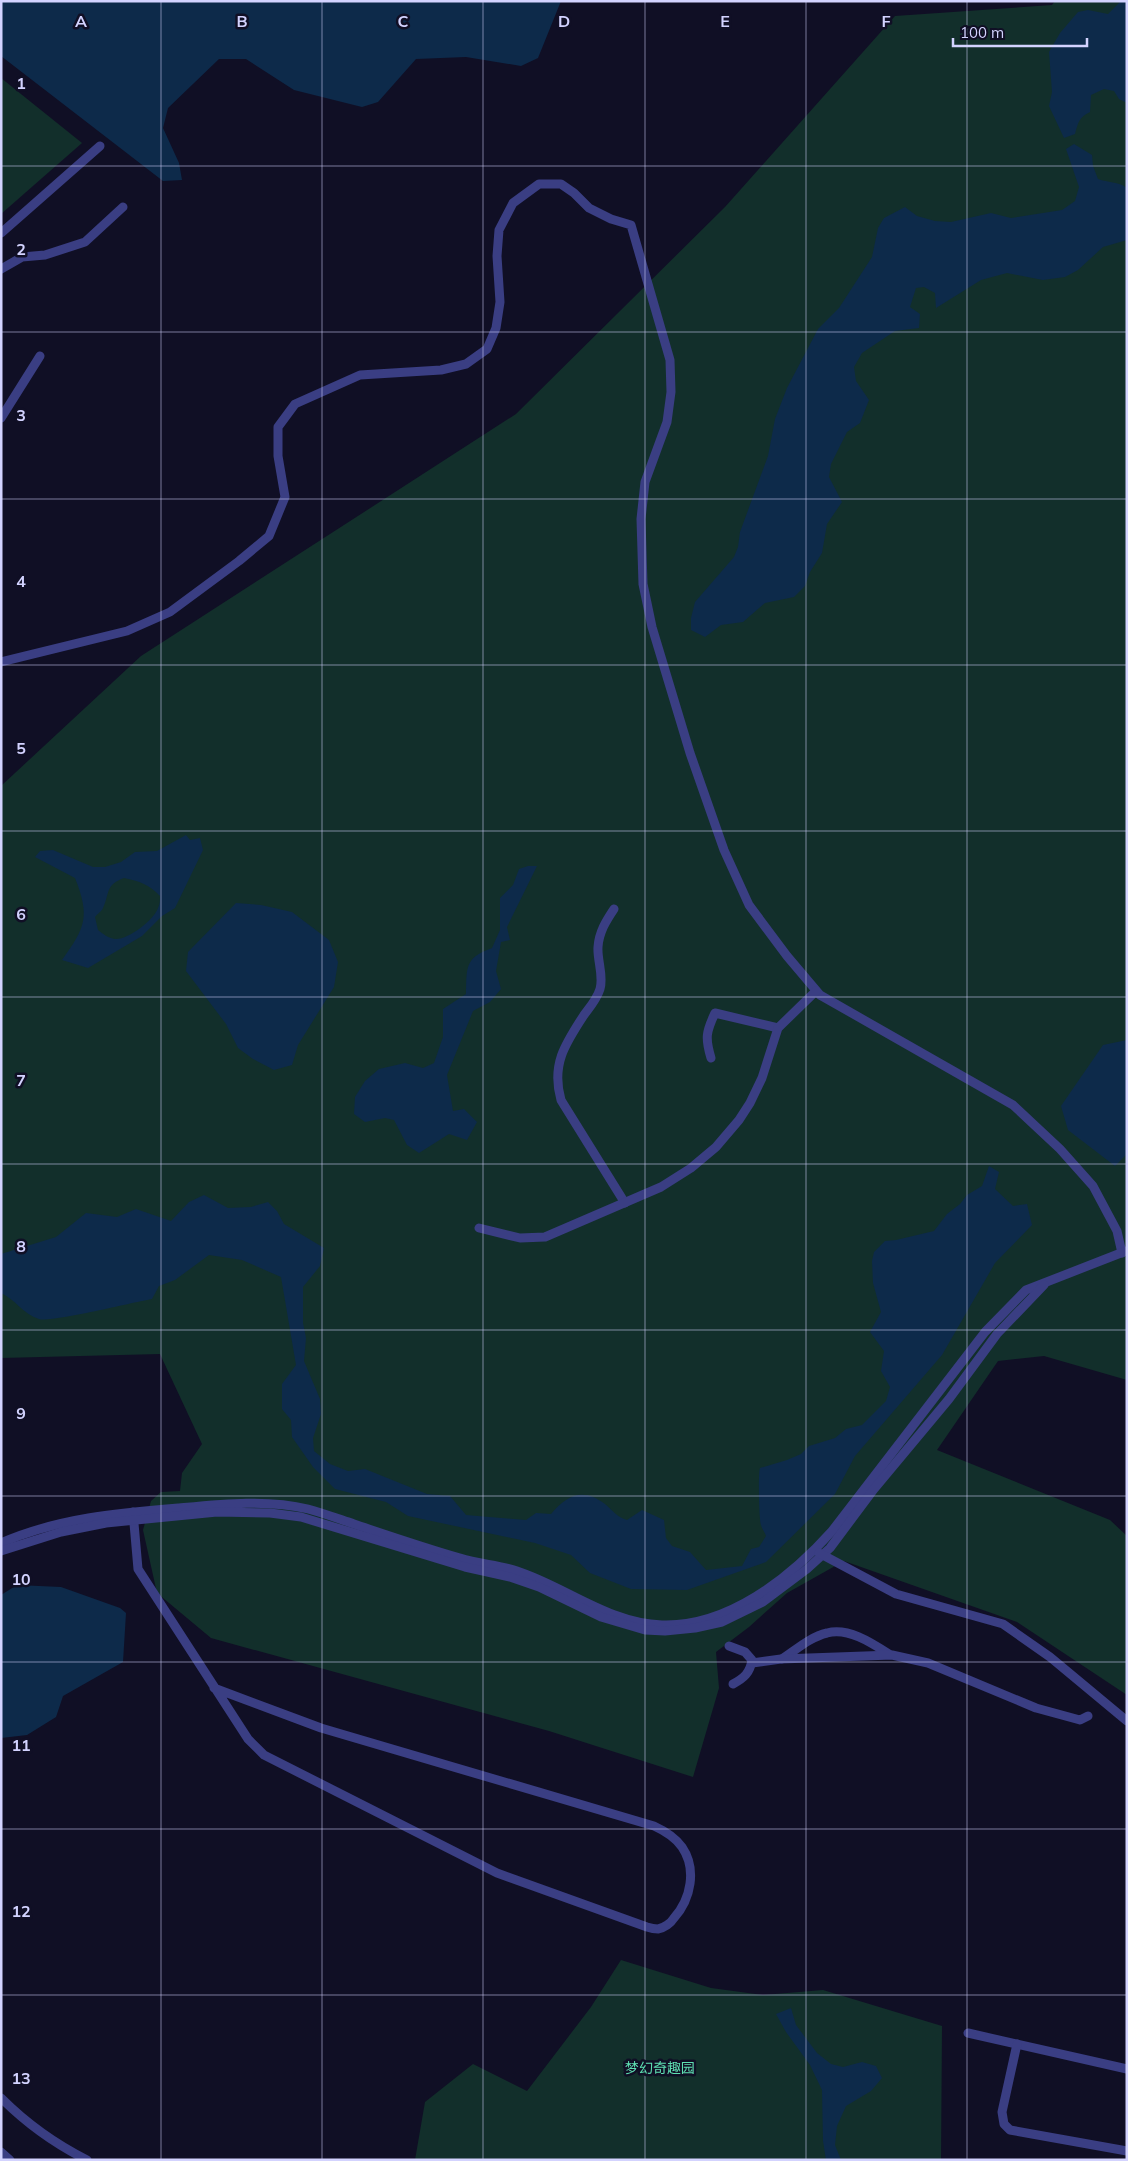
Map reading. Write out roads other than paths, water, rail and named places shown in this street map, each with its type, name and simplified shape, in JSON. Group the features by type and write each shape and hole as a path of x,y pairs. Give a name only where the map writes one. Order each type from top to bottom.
{"street":[{"path":"1,233 100,146"},
{"path":"1,662 127,631 170,612 239,561 269,536 285,497 278,456 278,427 295,404 360,375 441,370 466,364 487,349 496,328 500,302 497,256 499,230 513,203 539,184 561,184 574,193 589,208 612,219 631,225 670,360 671,392 667,422 645,482 641,519 643,584 652,627 690,753 732,868 749,905 787,956 820,995 1013,1105 1060,1149 1093,1186 1117,1231 1124,1252 1026,1290 985,1332 832,1531 818,1553 737,1608 720,1615 663,1625 614,1615 545,1581 514,1570 464,1559 307,1509 263,1504 198,1506 133,1516 61,1532 1,1551"},
{"path":"1,269 22,257 45,255 85,242 123,207"},
{"path":"1,418 40,356"},
{"path":"614,909 602,929 598,948 601,987 596,999 563,1050 557,1068 557,1086 561,1100 625,1202"},
{"path":"479,1228 520,1238 545,1237 661,1186 691,1168 716,1147 750,1103 762,1078 778,1028 816,990"},
{"path":"711,1058 706,1041 708,1028 715,1013 778,1028"},
{"path":"1,1543 57,1524 110,1514 133,1516"},
{"path":"133,1516 138,1569 214,1688 248,1739 264,1755 497,1873 647,1927 659,1929 671,1922 686,1902 690,1890 688,1860 682,1847 672,1836 654,1826 321,1728 214,1688"},
{"path":"818,1553 896,1594 1003,1624 1050,1657 1127,1721"},
{"path":"781,1659 811,1639 828,1632 847,1634 871,1642 892,1655"},
{"path":"729,1646 745,1652 752,1660 745,1677 733,1684"},
{"path":"752,1663 781,1659 892,1655 928,1663 1036,1708 1080,1720 1088,1716"},
{"path":"968,2033 1127,2069"},
{"path":"1017,2044 1002,2112 1004,2124 1010,2130 1127,2151"},
{"path":"1,2098 20,2118 68,2150 87,2160"},
{"path":"1,2152 10,2160"}],"water":[{"path":"1,1 561,1 538,58 521,66 466,57 416,59 378,102 362,107 294,90 246,59 219,59 168,108 163,128 179,163 182,180 163,181 1,56"},
{"path":"1121,1 1127,1 1127,103 1119,99 1114,91 1104,89 1091,95 1090,112 1083,116 1075,134 1064,138 1049,106 1052,92 1049,52 1060,33 1078,12 1088,10 1108,14"},
{"path":"1074,144 1092,155 1093,166 1098,179 1120,184 1127,188 1127,240 1103,247 1078,270 1065,277 1043,280 1007,273 981,280 936,308 935,293 924,287 916,288 910,307 920,314 919,328 895,331 862,353 854,367 856,381 869,400 860,423 847,432 831,464 829,477 842,502 827,524 822,553 810,572 805,586 794,597 765,603 743,622 721,625 705,637 691,630 691,618 695,602 734,557 738,547 740,532 768,456 775,419 787,388 818,329 839,308 872,257 878,228 884,218 905,207 917,216 935,221 951,222 991,213 1011,218 1062,210 1075,201 1079,187 1066,149"},
{"path":"186,835 190,840 200,838 203,850 175,908 162,916 142,936 88,968 62,960 81,930 84,912 83,902 75,878 35,857 40,851 53,850 93,867 105,867 121,862 135,852 157,851","holes":["124,878 144,884 156,892 160,896 159,905 156,913 140,928 127,936 115,939 106,936 98,930 95,917 102,909 111,887"]},
{"path":"537,866 507,927 510,940 501,942 496,971 501,989 490,1002 473,1011 447,1075 453,1111 464,1109 477,1122 467,1140 449,1134 419,1153 407,1145 394,1120 385,1118 365,1122 354,1114 355,1097 365,1081 379,1069 405,1063 423,1068 434,1063 443,1037 443,1009 466,994 469,965 476,956 492,948 500,930 500,898 513,885 519,869"},
{"path":"236,903 261,905 292,912 329,940 338,962 334,987 298,1045 292,1065 274,1070 253,1059 238,1048 226,1024 186,971 188,952"},
{"path":"1127,1040 1127,1154 1115,1166 1068,1130 1061,1106 1103,1045"},
{"path":"989,1166 999,1172 995,1189 1013,1206 1027,1204 1032,1225 995,1263 942,1355 855,1456 835,1494 766,1562 687,1590 631,1589 590,1573 571,1555 535,1543 408,1516 386,1502 335,1489 313,1467 292,1437 291,1420 282,1409 282,1384 296,1365 281,1277 242,1260 209,1255 175,1280 159,1286 152,1299 59,1318 39,1319 33,1317 1,1293 1,1254 56,1237 86,1213 117,1217 136,1209 171,1221 189,1202 204,1195 228,1208 251,1207 268,1202 277,1211 284,1224 324,1248 320,1266 303,1287 303,1323 306,1338 304,1361 320,1399 321,1414 313,1438 314,1451 330,1464 348,1471 365,1469 427,1494 450,1496 466,1515 526,1520 536,1513 551,1514 569,1498 582,1495 590,1496 627,1520 642,1510 664,1520 666,1538 672,1546 690,1552 706,1570 742,1566 751,1549 759,1547 766,1536 760,1521 760,1468 787,1460 801,1454 809,1446 835,1438 846,1429 862,1425 886,1401 890,1387 881,1371 884,1351 870,1332 881,1312 873,1283 872,1261 874,1252 885,1241 934,1231 947,1214 960,1204 967,1195 982,1186"},
{"path":"17,1585 61,1587 120,1608 126,1613 123,1662 63,1696 56,1717 27,1735 1,1738 1,1595"},
{"path":"791,2008 796,2025 817,2053 831,2064 843,2067 862,2062 876,2066 882,2078 871,2091 846,2106 837,2126 835,2145 841,2160 826,2160 823,2141 822,2090 810,2065 786,2032 776,2014"}],"park label":[{"name":"梦幻奇趣园","path":"660,2068"}]}
